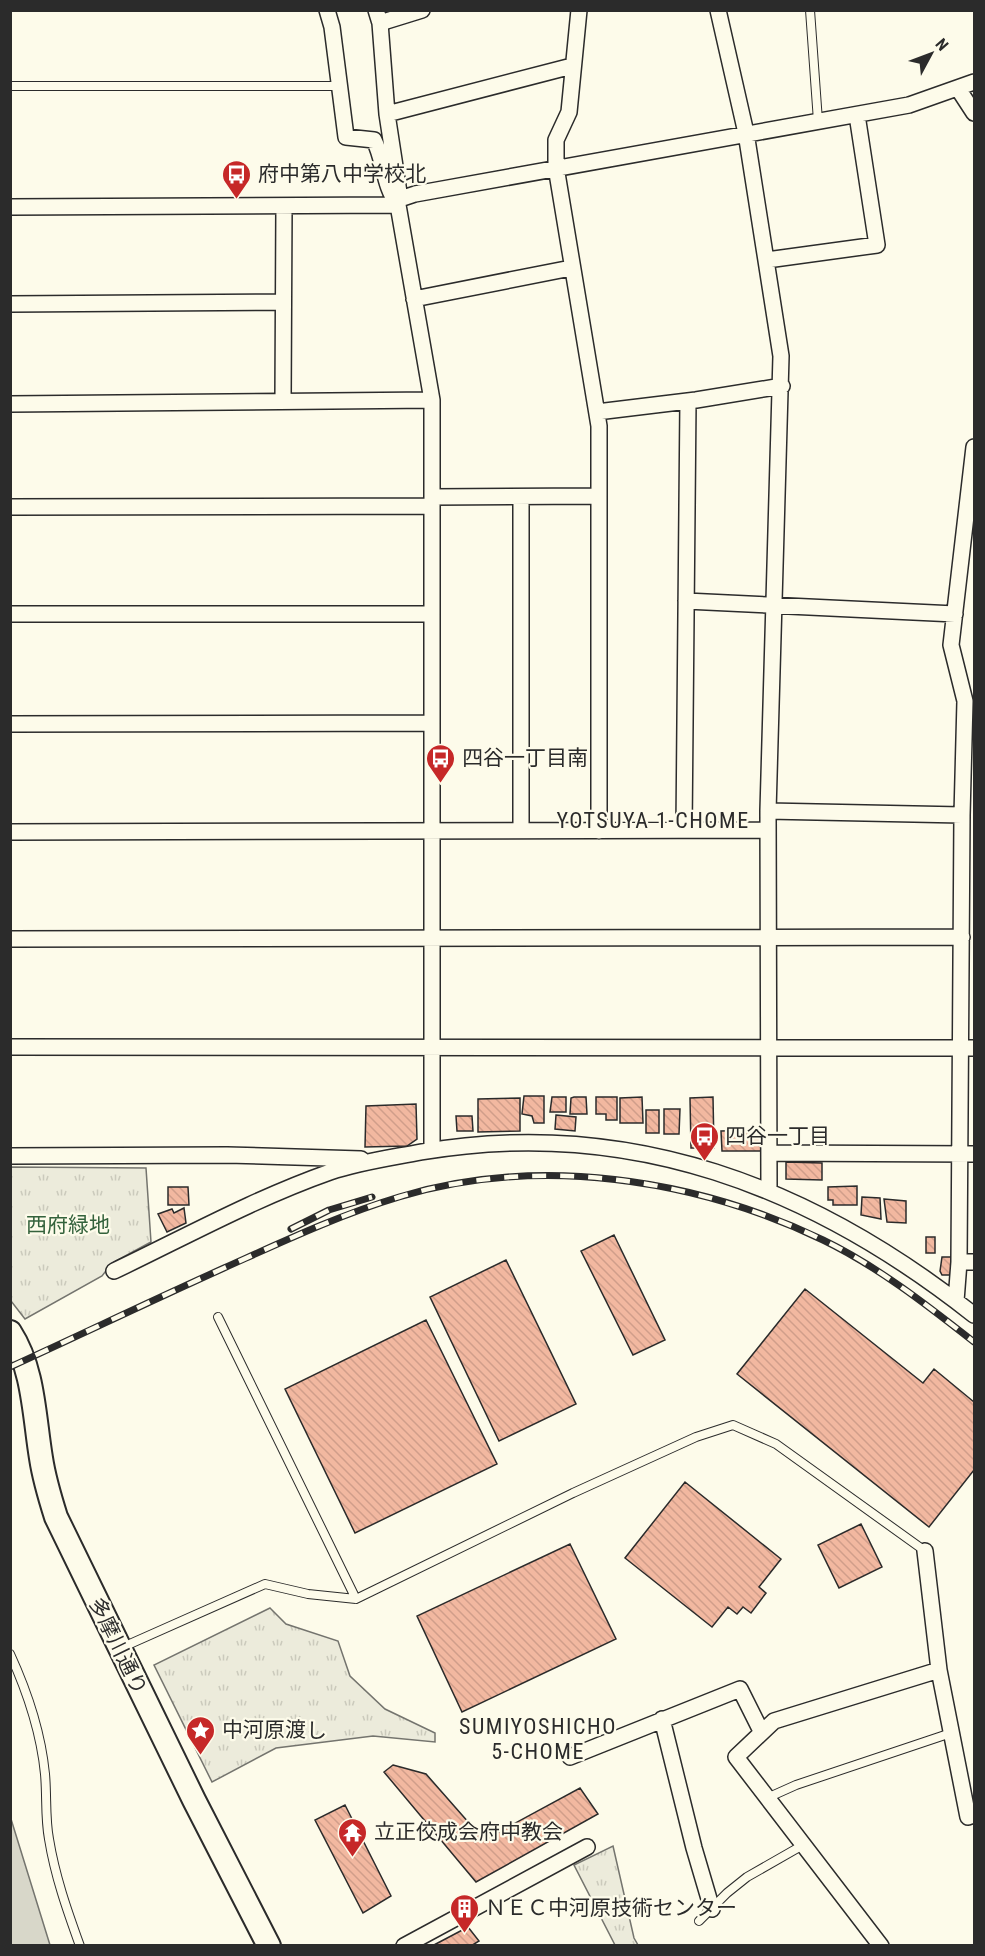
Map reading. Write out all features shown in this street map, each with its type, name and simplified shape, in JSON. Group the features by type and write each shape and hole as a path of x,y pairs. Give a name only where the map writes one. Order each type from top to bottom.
{"street":[{"path":"327,10 332,27 346,137 374,140 379,149 388,192 399,202"},
{"path":"423,10 378,17 387,114 399,202 432,400 432,1150"},
{"path":"579,10 569,111 556,140 556,167 571,268 597,412 599,831"},
{"path":"718,10 746,133 781,356 782,386 768,811 769,1191"},
{"path":"387,114 572,66"},
{"path":"10,207 284,206 399,202 415,194 556,167 909,105 959,90 975,82"},
{"path":"959,90 975,113"},
{"path":"767,261 877,245 857,115"},
{"path":"283,401 281,302 284,206"},
{"path":"414,299 571,268"},
{"path":"10,304 281,302"},
{"path":"597,412 782,386"},
{"path":"10,404 432,400"},
{"path":"684,830 688,401"},
{"path":"956,1300 967,1262 968,1048 962,937 962,815 970,700 951,645 975,447"},
{"path":"10,507 432,502 521,497 599,496"},
{"path":"521,497 521,830"},
{"path":"686,602 775,604 955,614"},
{"path":"10,614 432,614"},
{"path":"10,724 432,723"},
{"path":"768,811 962,815"},
{"path":"10,832 768,830"},
{"path":"10,939 962,937"},
{"path":"10,1047 968,1048"},
{"path":"114,1272 330,1172 376,1159 432,1150 494,1143 551,1143 638,1152 695,1166 769,1191 858,1234 905,1262 975,1315"},
{"path":"769,1153 967,1154"},
{"path":"10,1156 227,1155 376,1159"},
{"name":"多摩川通り","path":"10,1332 18,1344 28,1378 42,1467 56,1517 268,1946"},
{"path":"925,1551 939,1670 968,1817 975,1815"},
{"path":"881,1946 736,1757 774,1721 939,1670"},
{"path":"570,1757 740,1689 761,1731"},
{"path":"662,1719 694,1848 712,1909"},
{"path":"404,1946 587,1847"}],"lane":[{"path":"810,10 818,121"},
{"path":"10,86 339,86"},
{"path":"218,1317 356,1599"},
{"path":"120,1648 265,1584 308,1594 356,1599 573,1493 696,1437 733,1425 777,1444 925,1551"},
{"path":"10,1654 29,1703 41,1748 48,1836 56,1876 80,1946"},
{"path":"766,1797 951,1733"},
{"path":"699,1922 727,1893 747,1877 803,1845"}],"green space":[{"name":"西府緑地","path":"11,1167 146,1168 151,1242 112,1263 102,1276 25,1319 11,1301"},
{"path":"270,1608 286,1624 338,1641 350,1676 385,1709 435,1733 435,1742 373,1736 276,1748 212,1782 154,1665"},
{"path":"613,1846 634,1938 638,1945 615,1945 574,1865"}],"shaded area":[{"path":"11,1819 50,1945 11,1945"}],"building":[{"path":"524,1096 544,1096 544,1123 534,1123 532,1116 522,1114"},
{"path":"552,1097 566,1097 566,1112 550,1112"},
{"path":"586,1097 587,1114 570,1114 571,1098"},
{"path":"596,1097 617,1097 617,1120 606,1120 606,1114 596,1114"},
{"path":"642,1097 643,1123 620,1123 620,1098"},
{"path":"713,1097 714,1148 691,1148 690,1098"},
{"path":"520,1098 520,1131 478,1132 478,1099"},
{"path":"416,1104 417,1139 407,1146 365,1147 366,1106"},
{"path":"664,1109 680,1109 679,1134 664,1134"},
{"path":"646,1110 659,1110 659,1133 646,1133"},
{"path":"556,1115 576,1117 575,1131 555,1129"},
{"path":"456,1116 472,1116 473,1131 457,1131"},
{"path":"761,1130 761,1151 722,1151 721,1131"},
{"path":"786,1162 822,1163 822,1180 786,1179"},
{"path":"857,1186 857,1205 833,1205 833,1200 828,1200 828,1187"},
{"path":"168,1187 188,1187 189,1205 168,1205"},
{"path":"862,1197 880,1198 881,1219 861,1215"},
{"path":"884,1199 906,1201 906,1223 887,1222"},
{"path":"184,1208 186,1223 167,1232 158,1214 172,1209 174,1213"},
{"path":"614,1235 665,1340 633,1355 581,1251"},
{"path":"926,1237 935,1237 935,1253 926,1253"},
{"path":"942,1257 951,1257 951,1275 942,1275 940,1271"},
{"path":"506,1260 576,1404 499,1441 430,1297"},
{"path":"805,1289 923,1383 934,1369 974,1402 974,1470 929,1527 737,1374"},
{"path":"426,1320 497,1464 355,1533 285,1389"},
{"path":"685,1482 781,1559 759,1587 766,1593 751,1613 743,1607 737,1614 728,1607 712,1627 625,1558"},
{"path":"861,1524 882,1567 839,1588 818,1545"},
{"path":"570,1544 616,1639 462,1712 417,1616"},
{"path":"393,1765 426,1774 484,1840 580,1788 598,1814 476,1882 384,1772"},
{"name":"立正佼成会府中教会","path":"345,1805 391,1896 363,1913 315,1820"},
{"name":"ＮＥＣ中河原技術センター","path":"468,1927 479,1941 471,1946 432,1946"}],"railway":[{"path":"10,1367 267,1248 377,1204 452,1184 506,1177 560,1176 615,1180 669,1188 722,1201 773,1219 843,1250 920,1300 974,1342"},
{"path":"291,1229 329,1210 372,1197"}],"place":[{"name":"府中第八中学校北","path":"237,200"},
{"name":"四谷一丁目南","path":"441,784"},
{"name":"四谷一丁目","path":"704,1162"},
{"name":"中河原渡し","path":"201,1756"},
{"name":"立正佼成会府中教会","path":"353,1858"},
{"name":"ＮＥＣ中河原技術センター","path":"464,1934"}],"district":[{"name":"YOTSUYA 1-CHOME","path":"653,820"},
{"name":"SUMIYOSHICHO 5-CHOME","path":"538,1739"}]}
